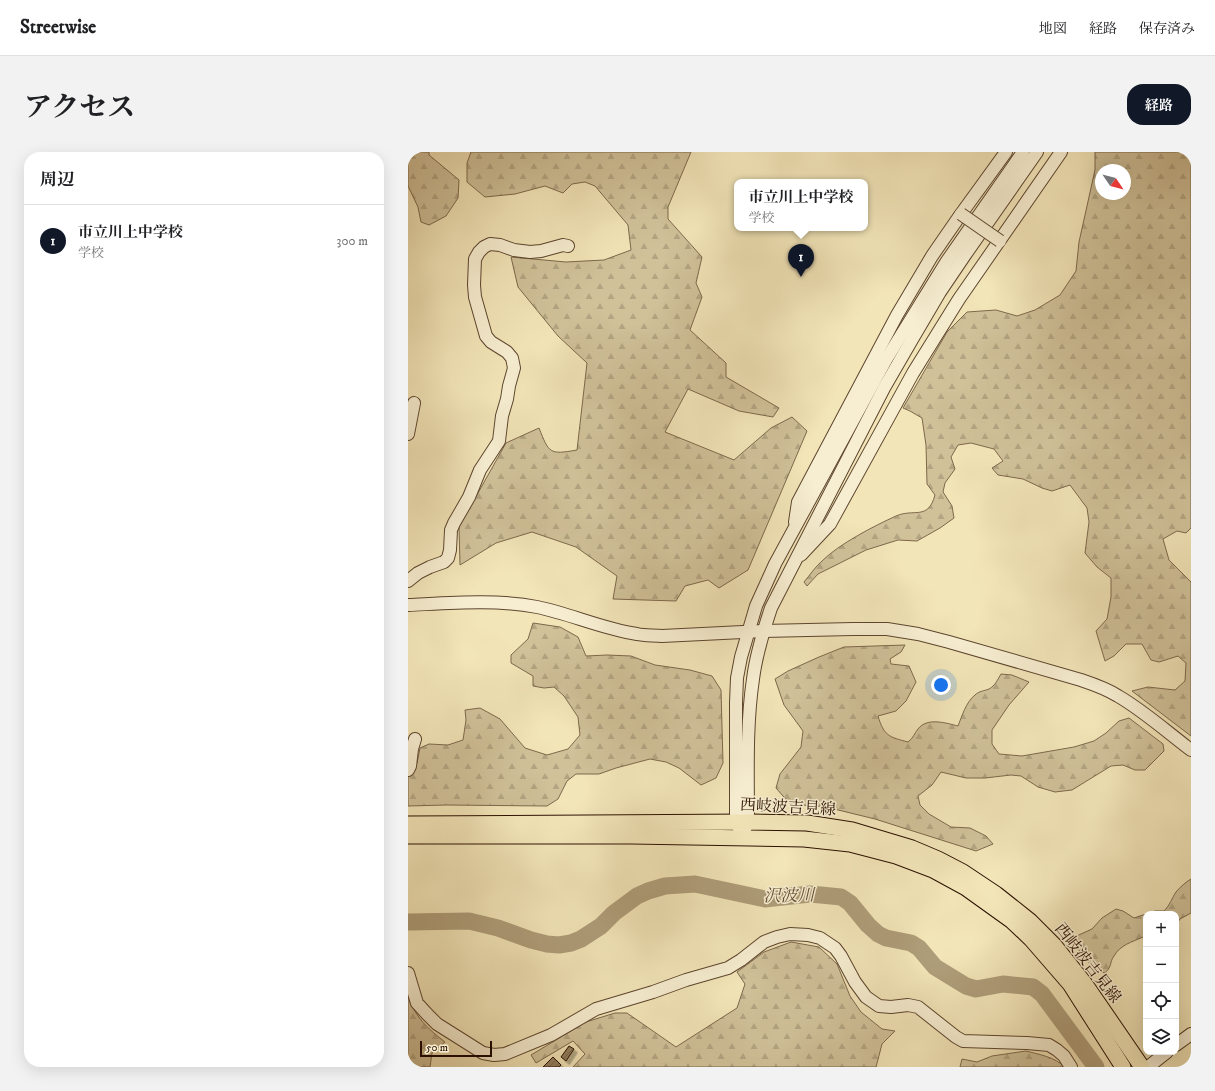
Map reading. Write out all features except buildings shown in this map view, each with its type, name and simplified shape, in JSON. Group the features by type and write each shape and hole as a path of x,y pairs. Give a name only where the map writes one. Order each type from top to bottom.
{"main road":[{"name":"西岐波吉見線","path":"408,824 807,823 852,830 912,848 963,872 1014,907 1030,921 1054,945 1085,984 1142,1067"},
{"name":"西岐波吉見線","path":"408,836 631,836 804,839 850,844 896,856 933,870 966,888 1012,921 1031,938 1070,984 1123,1067"}],"street":[{"path":"793,531 798,502 897,315 932,256 960,214 1006,152"},
{"path":"743,837 736,703 737,678 748,632 764,586 887,358 913,314 946,261 1023,152"},
{"path":"742,822 753,680 757,653 770,608 884,388 914,336 964,255 1037,152"},
{"path":"794,563 830,524 913,373 960,299 1061,152"},
{"path":"960,214 1000,242"},
{"path":"408,581 418,573 444,562 448,558 451,530 454,523 469,497 480,470 500,442 502,416 514,368 512,358 507,352 491,342 486,336 475,297 475,259 484,246 490,244 530,252 541,251 563,245 568,246"},
{"path":"408,434 414,403"},
{"path":"408,605 503,603 536,607 637,634 662,636 763,631 888,629 918,634 1101,687 1118,696 1141,712 1191,750"},
{"path":"408,770 415,739"},
{"path":"408,973 417,1003 438,1024 483,1053 505,1054 551,1035 596,1009 728,968 764,942 790,934 808,934 820,938 835,948 866,998 879,1006 891,1007 908,1005 918,1007 963,1041 1003,1043 1027,1042 1049,1045 1064,1056 1071,1067"},
{"path":"1179,1043 1191,1034"},
{"path":"1148,1067 1163,1055"}],"green space":[{"path":"408,152 429,152 429,155 459,180 458,198 446,216 429,225 421,222 418,207 408,186"},
{"path":"471,152 691,152 668,207 668,219 702,257 696,283 702,297 690,330 726,363 726,377 779,408 773,417 739,411 688,389 665,432 734,460 771,428 792,417 807,431 748,570 719,588 708,580 685,586 676,601 613,599 617,576 576,547 532,532 496,543 460,565 459,527 506,443 539,428 545,443 551,450 561,452 577,450 587,363 558,336 518,287 511,257 566,262 604,260 631,250 628,225 595,186 585,182 572,184 563,193 545,186 515,194 485,197 467,182 467,163"},
{"path":"1095,152 1191,152 1191,528 1186,533 1177,531 1163,539 1169,560 1191,582 1191,736 1132,691 1148,687 1175,690 1185,681 1186,663 1178,656 1159,662 1151,660 1142,644 1126,644 1114,656 1105,661 1096,631 1107,619 1111,597 1111,578 1097,567 1085,553 1089,522 1087,508 1070,485 1052,491 1023,479 998,475 992,468 1003,461 994,449 971,443 958,445 951,457 955,469 945,483 943,492 952,506 954,518 940,528 917,541 898,540 866,550 818,574 807,586 804,582 817,566 829,555 857,536 896,516 924,511 928,508 935,495 927,484 926,445 922,418 903,408 947,332 967,312 996,310 1017,316 1035,310 1060,295 1076,271 1079,242 1095,170 1095,200 1131,200 1131,164 1095,164"},
{"path":"533,623 560,627 578,637 586,656 631,656 655,665 690,670 712,676 721,690 723,763 716,778 701,785 679,768 666,762 650,759 599,774 576,774 567,781 558,799 547,806 408,806 408,777 417,763 420,748 429,744 448,745 463,740 466,720 465,710 480,708 500,719 525,748 547,755 568,749 580,735 578,717 564,696 554,687 544,688 533,686 533,676 511,663 511,655 528,639"},
{"path":"905,645 901,652 890,659 891,664 909,666 916,682 906,701 896,711 878,716 885,732 896,739 908,742 918,729 926,723 942,722 958,726 969,701 978,693 991,688 1001,674 1012,675 1029,682 1009,705 992,730 992,744 999,754 1022,756 1074,747 1094,741 1106,733 1119,721 1129,718 1163,744 1164,751 1145,770 1135,770 1123,765 1111,766 1072,790 1055,792 1038,787 1021,776 1011,775 985,778 966,778 941,772 932,785 918,796 920,805 929,814 951,827 970,828 986,836 993,844 976,851 875,819 826,807 790,804 776,788 780,774 801,747 803,731 784,705 775,679 788,671 844,647"},
{"path":"1191,879 1191,913 1179,920 1179,911 1164,911 1176,892"},
{"path":"1116,909 1123,911 1134,918 1143,915 1143,937 1120,949 1105,973 1095,970 1070,939 1092,929 1102,918"},
{"path":"791,942 819,947 837,964 850,996 861,1012 882,1029 895,1031 882,1044 876,1067 573,1067 585,1054 573,1041 536,1063 531,1055 586,1022 615,1013 627,1013 676,1047 737,1008 745,984 737,972 764,952"},
{"path":"408,997 415,1011 423,1022 445,1042 432,1053 430,1067 408,1067"},
{"path":"1026,1051 1051,1058 1064,1067 960,1067 962,1059 977,1062 992,1056"}],"waterway":[{"name":"沢波川","path":"408,922 469,921 498,928 531,940 559,945 571,943 581,939 601,926 614,913 637,896 665,886 695,884 765,899 810,894 841,897 850,903 868,925 878,934 886,938 911,943 919,948 935,967 966,986 976,989 1003,984 1033,987 1042,994 1096,1067"}],"place":[{"name":"市立川上中学校","path":"801,277"}]}
